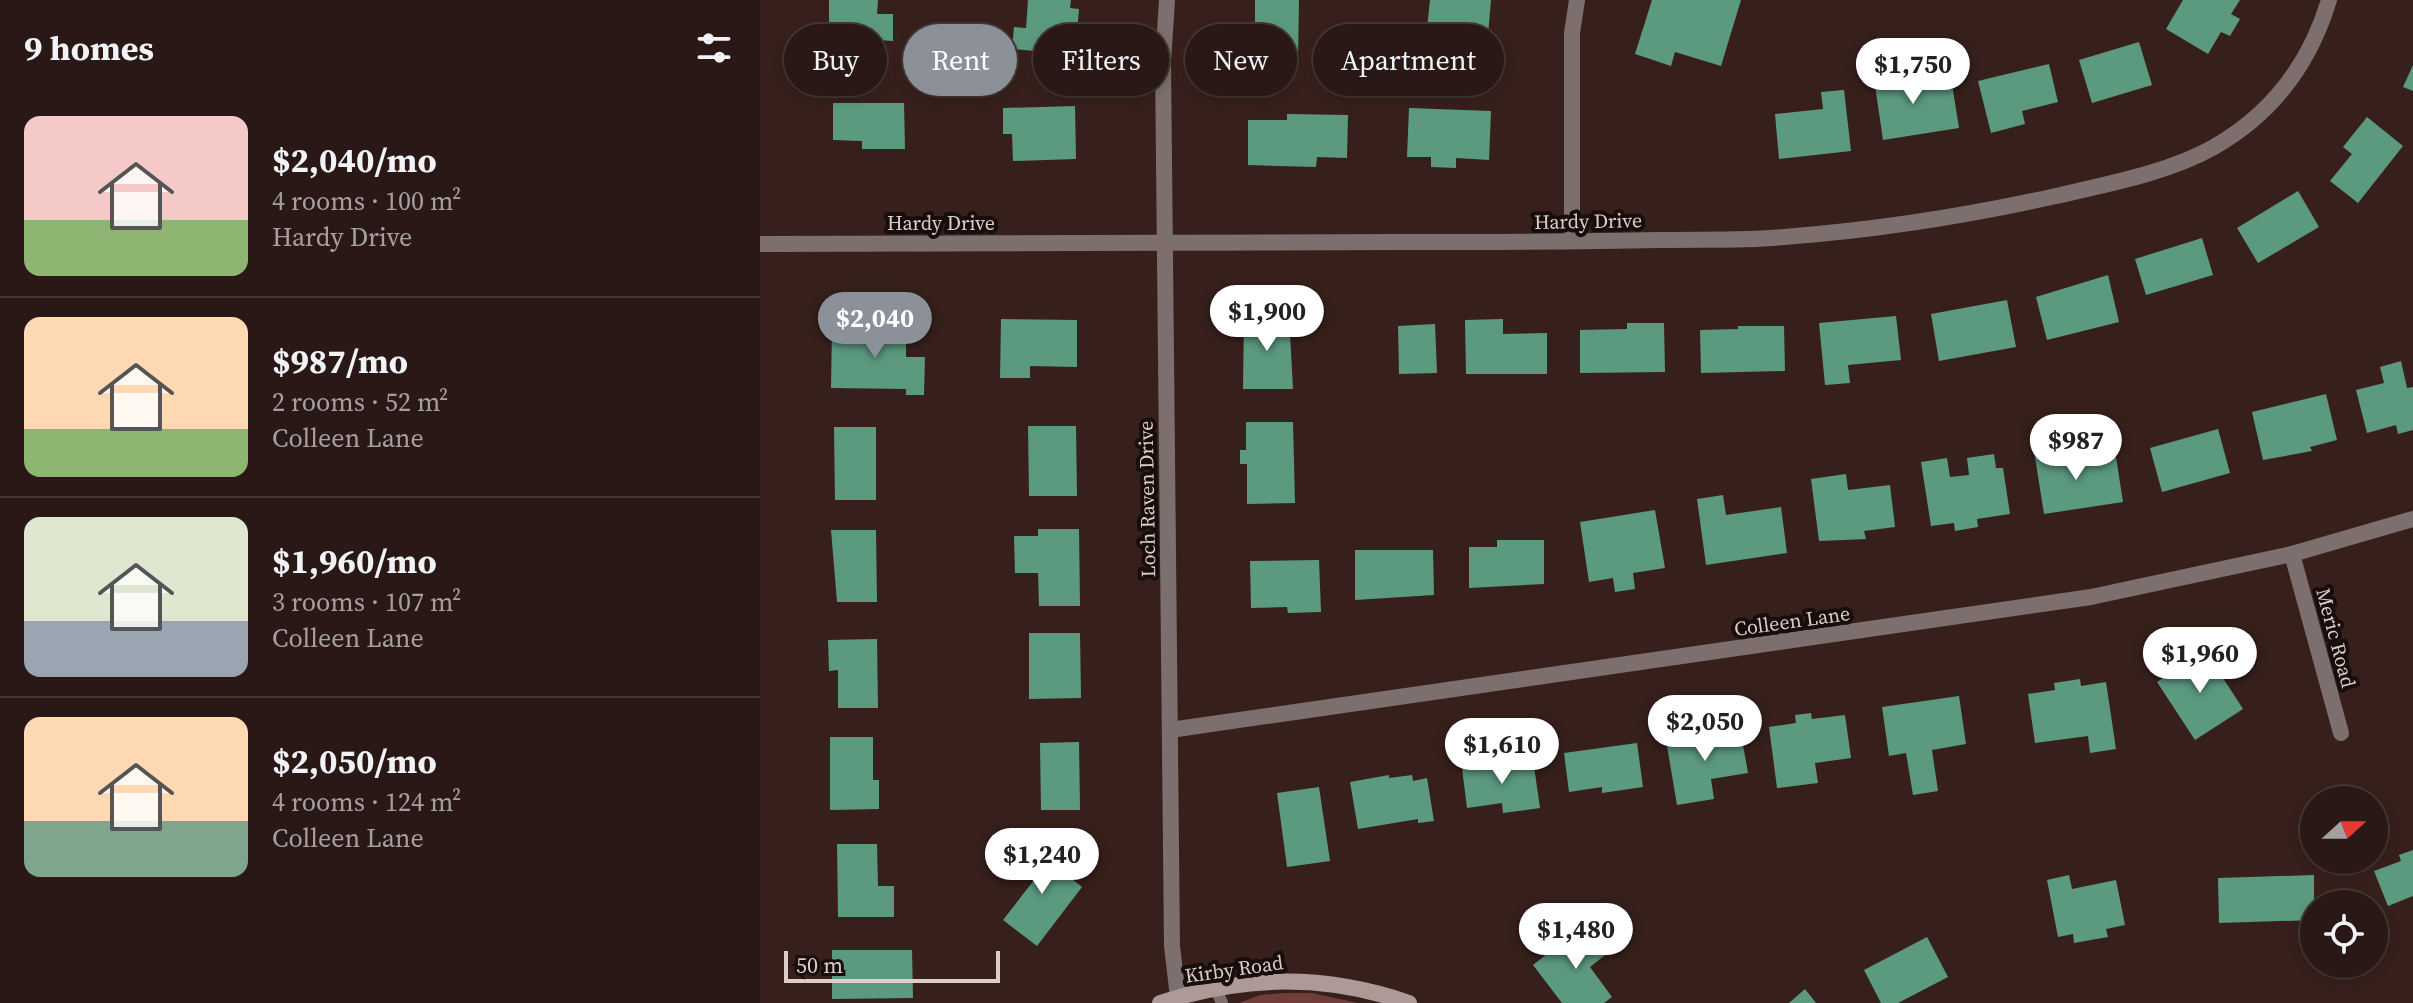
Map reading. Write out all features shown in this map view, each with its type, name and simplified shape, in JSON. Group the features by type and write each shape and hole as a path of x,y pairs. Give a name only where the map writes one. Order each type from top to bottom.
{"main road":[{"name":"Kirby Road","path":"1160,1003 1178,997 1219,995 1277,979 1326,982 1409,1003"}],"street":[{"name":"Loch Raven Drive","path":"1167,0 1163,62 1164,243 1172,946 1178,997"},
{"path":"1572,241 1572,48 1577,0"},
{"name":"Hardy Drive","path":"760,244 1572,241 1779,238 1886,228 1987,211 2170,165 2211,149 2246,127 2276,99 2301,67 2321,27 2329,0"},
{"name":"Colleen Lane","path":"1170,730 2091,597 2292,554 2413,519"},
{"name":"Meric Road","path":"2292,554 2341,733"}],"shaded area":[{"path":"1312,993 1358,1003 1239,1003 1260,995"}],"building":[{"path":"829,0 878,0 877,14 893,14 893,41 887,41 887,24 829,24"},
{"path":"1028,0 1071,0 1070,8 1079,9 1078,24 1033,24 1033,51 1017,49 1017,27 1026,28"},
{"path":"1255,0 1299,0 1298,58 1297,24 1255,24"},
{"path":"1430,0 1491,0 1489,24 1427,24"},
{"path":"1652,0 1741,0 1721,66 1675,52 1671,66 1635,54"},
{"path":"2183,0 2240,0 2231,14 2240,19 2230,36 2221,32 2208,54 2166,29"},
{"path":"2139,42 2152,85 2092,103 2079,60"},
{"path":"2049,64 2058,102 2022,111 2025,124 1991,133 1978,81"},
{"path":"2413,65 2413,91 2403,87"},
{"path":"1909,66 1913,90 1952,84 1959,128 1883,140 1873,72"},
{"path":"1844,90 1851,151 1779,159 1775,114 1823,109 1821,92"},
{"path":"833,103 904,103 905,149 862,149 862,141 833,140"},
{"path":"1075,106 1076,159 1013,161 1012,134 1003,134 1003,108"},
{"path":"1409,108 1491,111 1489,160 1456,158 1456,168 1431,167 1431,157 1407,157"},
{"path":"1287,114 1348,115 1347,158 1317,157 1316,167 1248,165 1248,120 1287,120"},
{"path":"2367,117 2403,146 2358,203 2330,181 2352,154 2343,147"},
{"path":"2298,191 2319,227 2258,263 2237,228"},
{"path":"2202,238 2213,275 2146,295 2135,259"},
{"path":"2108,275 2119,322 2047,340 2036,297"},
{"path":"2007,300 2016,347 1939,361 1931,314"},
{"path":"1244,316 1289,316 1293,389 1243,389"},
{"path":"1896,316 1901,360 1848,365 1850,383 1825,385 1819,323"},
{"path":"1001,319 1077,320 1077,367 1030,366 1030,378 1000,378"},
{"path":"1503,319 1503,334 1547,333 1547,374 1466,374 1465,320"},
{"path":"1627,323 1664,323 1665,372 1580,373 1580,330 1627,329"},
{"path":"1435,324 1437,373 1399,374 1398,326"},
{"path":"832,326 906,327 906,357 925,357 924,395 906,395 906,389 831,388"},
{"path":"1738,326 1784,326 1785,371 1701,373 1700,330 1738,329"},
{"path":"2401,361 2407,388 2413,387 2413,430 2398,434 2396,425 2367,433 2356,390 2384,383 2380,367"},
{"path":"2326,394 2337,440 2310,447 2312,451 2263,460 2252,412"},
{"path":"1246,422 1293,422 1295,503 1247,504 1247,464 1240,464 1240,450 1246,450"},
{"path":"1028,426 1076,426 1077,496 1029,496"},
{"path":"834,427 876,427 876,500 835,500"},
{"path":"2218,429 2230,473 2162,492 2150,448"},
{"path":"2058,447 2061,465 2116,457 2123,502 2044,514 2034,451"},
{"path":"1994,454 1996,468 2003,468 2010,514 1977,519 1978,527 1955,531 1954,523 1931,526 1921,462 1947,458 1950,477 1969,475 1967,458"},
{"path":"1846,474 1848,490 1890,485 1895,527 1864,531 1866,539 1819,541 1811,479"},
{"path":"1723,495 1726,515 1781,507 1787,553 1706,565 1697,499"},
{"path":"1655,510 1665,568 1633,573 1635,589 1615,592 1613,578 1589,582 1580,522"},
{"path":"1038,529 1079,529 1080,606 1039,606 1038,573 1015,573 1014,536 1038,536"},
{"path":"831,530 876,530 877,602 837,602"},
{"path":"1497,540 1544,540 1544,584 1469,588 1469,547 1497,547"},
{"path":"1355,550 1433,550 1434,595 1355,600"},
{"path":"1319,560 1321,612 1288,613 1287,607 1251,608 1250,561"},
{"path":"1029,633 1080,633 1081,698 1029,699"},
{"path":"877,639 878,708 838,708 838,670 829,671 828,640"},
{"path":"2205,650 2243,709 2195,740 2157,682"},
{"path":"2080,679 2081,686 2106,682 2116,749 2090,753 2088,736 2035,743 2028,694 2055,690 2054,683"},
{"path":"1959,696 1966,744 1932,750 1938,791 1913,795 1906,753 1889,756 1882,707"},
{"path":"1811,713 1812,719 1845,715 1851,758 1815,763 1818,783 1777,788 1769,727 1796,723 1795,715"},
{"path":"1740,728 1748,773 1711,779 1714,799 1677,805 1666,740"},
{"path":"830,737 873,737 873,780 879,780 879,809 830,810"},
{"path":"1079,742 1080,810 1041,810 1040,743"},
{"path":"1637,743 1643,787 1602,793 1602,787 1569,792 1564,753"},
{"path":"1533,759 1540,808 1503,813 1502,803 1467,808 1462,768"},
{"path":"1389,775 1389,778 1412,775 1413,781 1427,778 1434,821 1418,823 1418,819 1358,829 1350,782"},
{"path":"1319,787 1330,861 1287,867 1277,793"},
{"path":"1036,840 1057,856 1052,863 1082,887 1037,946 1003,920 1038,875 1020,861"},
{"path":"837,844 877,844 878,886 894,886 894,917 838,917"},
{"path":"2413,850 2413,896 2388,906 2388,890 2382,890 2375,874 2388,874 2388,866 2401,861 2399,855"},
{"path":"2069,875 2072,889 2116,880 2125,925 2106,929 2108,937 2074,943 2073,934 2058,937 2047,880"},
{"path":"2314,875 2314,890 2300,890 2300,920 2219,923 2218,878"},
{"path":"1599,932 1613,949 1590,967 1612,997 1604,1003 1562,1003 1533,965 1567,938 1576,950"},
{"path":"1927,937 1948,977 1898,1003 1881,1003 1864,970"},
{"path":"832,950 912,950 913,998 832,999"},
{"path":"1805,989 1816,1003 1789,1003"}]}
